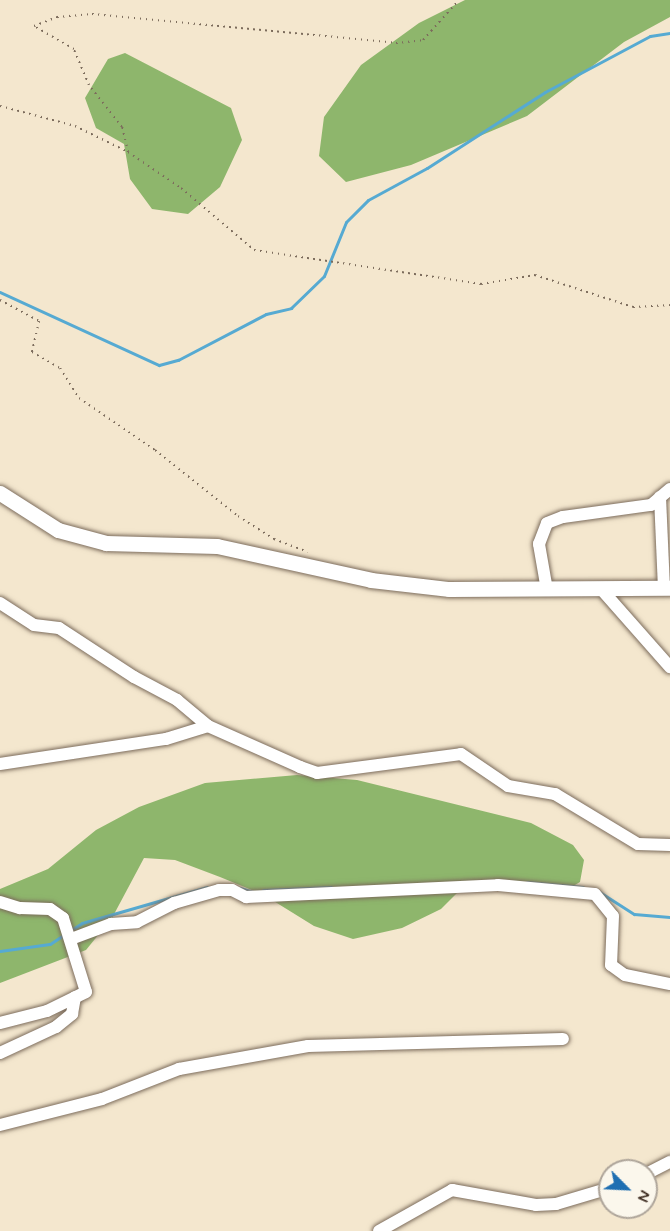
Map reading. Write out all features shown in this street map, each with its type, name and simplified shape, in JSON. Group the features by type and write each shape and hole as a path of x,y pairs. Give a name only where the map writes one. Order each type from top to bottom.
{"street":[{"path":"547,590 539,544 547,524 563,517 651,505 670,489"},
{"path":"0,494 58,530 106,543 217,546 416,586 547,590 667,589 665,538 660,498"},
{"path":"602,590 670,667"},
{"path":"0,603 34,625 59,628 134,677 177,699 208,726 317,773 461,754 508,786 555,794 638,844 670,845"},
{"path":"0,764 166,739 208,726"},
{"path":"71,938 111,924 137,922 174,903 219,890 232,890 246,897 498,885 595,894 614,916 611,965 625,975 670,984"},
{"path":"0,902 20,908 50,909 63,918 86,992 47,1011 0,1023"},
{"path":"0,1053 56,1027 72,1014 75,997"},
{"path":"0,1125 102,1099 179,1069 308,1046 563,1039"},
{"path":"379,1231 452,1190 536,1205 556,1204 598,1192"}],"path":[{"path":"128,152 122,127 89,85 74,50 34,26 57,17 92,14 396,43 423,40 443,14 459,0"},
{"path":"0,106 75,126 128,152 181,188 254,249 482,284 534,275 633,307 670,305"},
{"path":"0,300 39,321 32,351 60,368 78,398 155,450 238,516 274,539 316,554"}],"green space":[{"path":"465,0 670,0 670,17 624,42 527,116 411,165 346,182 319,156 324,117 361,65 419,23"},
{"path":"125,53 231,108 242,140 220,187 188,214 152,209 130,179 124,144 96,128 85,98 108,59"},
{"path":"297,775 357,780 531,823 573,845 584,860 580,882 563,892 466,884 441,909 402,928 353,939 314,926 264,895 220,877 175,860 144,858 112,918 86,950 0,983 0,889 48,869 96,830 139,807 205,783"}],"waterway":[{"path":"0,292 159,365 178,360 266,314 291,308 324,276 346,222 368,200 427,168 545,92 650,36 670,33"},
{"path":"527,882 583,887"},
{"path":"71,930 82,923 207,887"},
{"path":"263,890 331,887"},
{"path":"240,888 254,892"},
{"path":"598,891 634,914 670,917"},
{"path":"0,951 50,944 65,934"}]}
